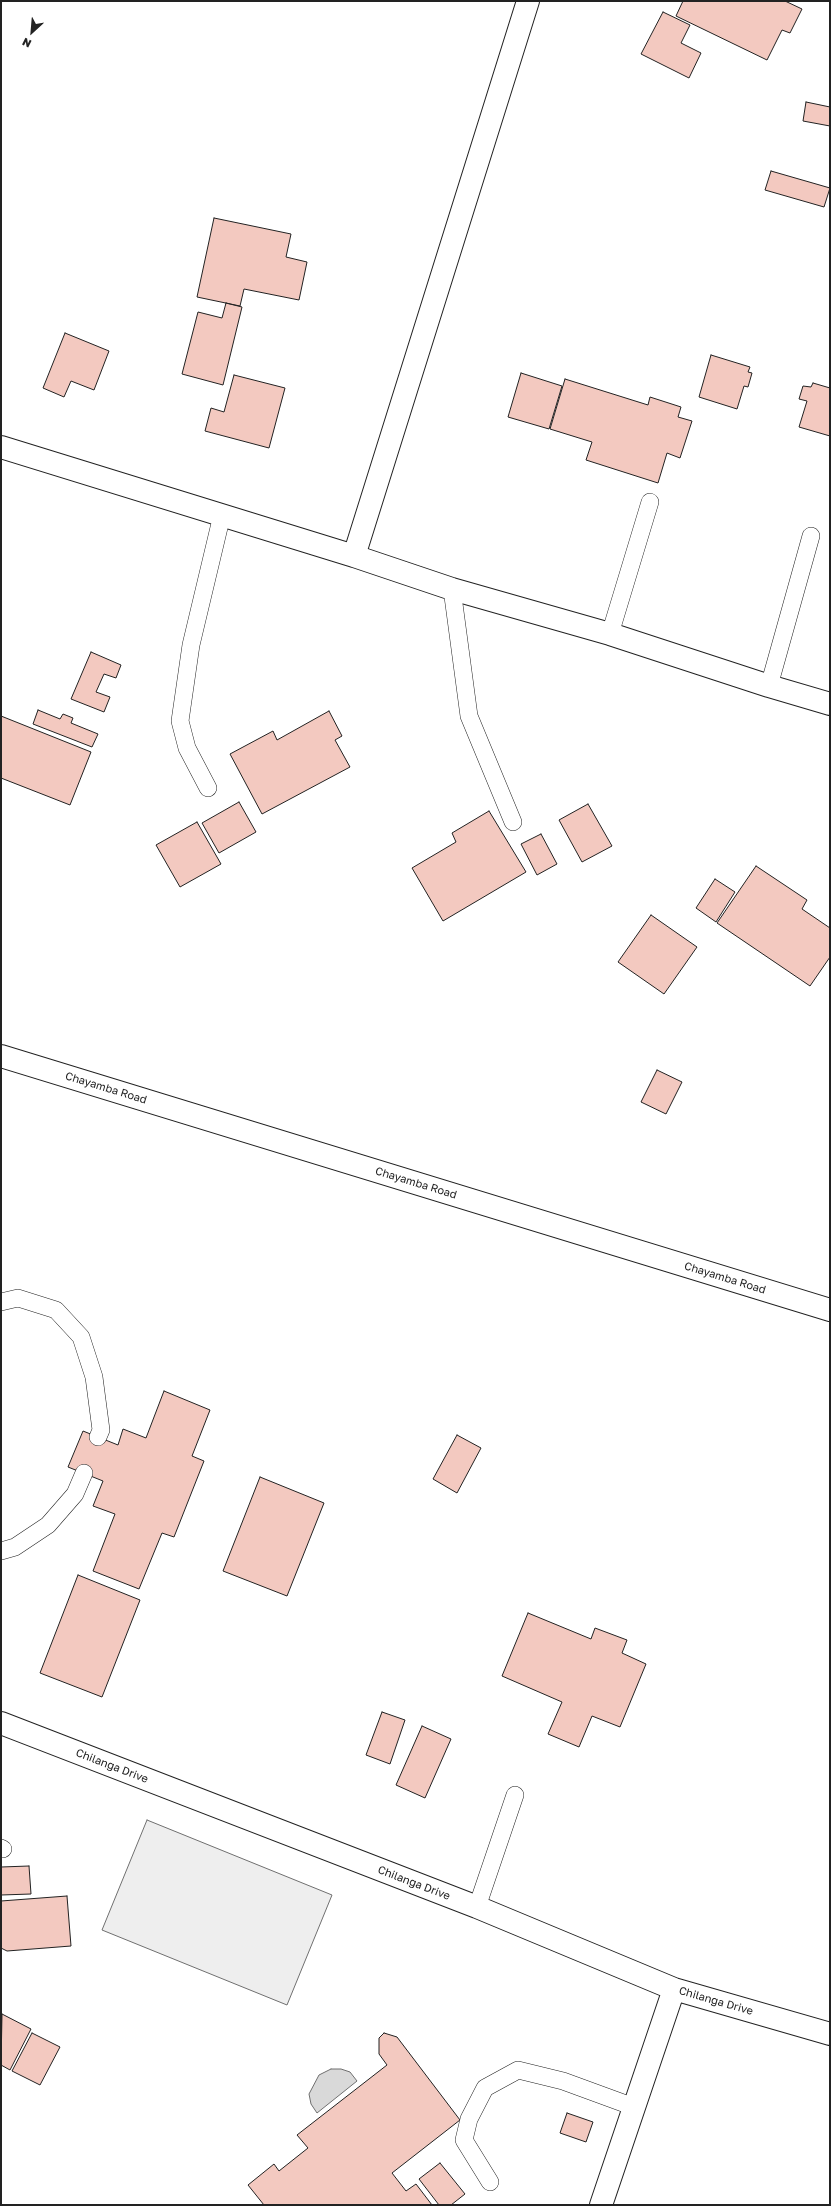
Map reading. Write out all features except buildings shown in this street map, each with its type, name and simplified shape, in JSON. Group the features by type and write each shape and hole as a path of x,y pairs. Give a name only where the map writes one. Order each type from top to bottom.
{"street":[{"path":"354,556 528,1"},
{"path":"1,446 452,588 610,634 769,686 830,704"},
{"name":"Chayamba Road","path":"1,1056 830,1310"},
{"name":"Chilanga Drive","path":"1,1723 477,1907 674,1988 830,2034"},
{"path":"601,2205 674,1988"}],"lane":[{"path":"610,634 650,502"},
{"path":"208,788 187,748 180,721 191,645 222,515"},
{"path":"769,686 812,536"},
{"path":"452,588 469,716 513,822"},
{"path":"1,1302 18,1298 56,1310 81,1337 94,1377 101,1430 98,1437"},
{"path":"1,1551 15,1546 48,1525 75,1494 84,1473"},
{"path":"477,1907 515,1795"},
{"path":"490,2182 464,2140 470,2119 485,2088 518,2070 563,2081 634,2107"}],"shaded area":[{"path":"147,1820 332,1895 287,2005 102,1930"},
{"path":"331,2069 341,2069 350,2072 357,2081 317,2113 311,2104 309,2094 319,2075"}]}
